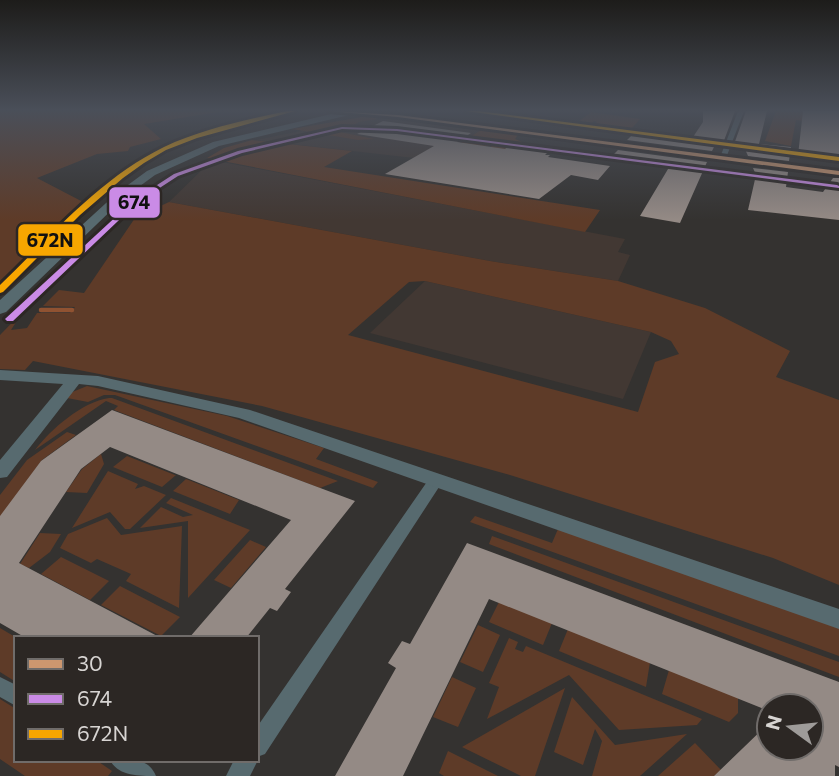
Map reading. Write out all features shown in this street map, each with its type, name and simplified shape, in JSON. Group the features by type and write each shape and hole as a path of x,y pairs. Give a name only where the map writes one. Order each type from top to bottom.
{"street":[{"path":"0,309 127,190 151,173 209,147"},
{"path":"639,147 839,173"},
{"path":"722,158 726,147"},
{"path":"0,375 76,378 244,414 839,619"},
{"path":"0,472 76,378"},
{"path":"259,743 436,481"},
{"path":"124,762 145,776"}],"shaded area":[{"path":"0,147 130,147 128,151 97,154 37,178 85,203 14,274 0,284"},
{"path":"318,147 352,151 324,167 600,210 585,232 207,158 224,148"},
{"path":"319,147 456,147 446,154 414,158"},
{"path":"491,147 514,147 496,160"},
{"path":"217,161 625,239 618,252 630,255 618,281 490,261 169,202 207,165"},
{"path":"169,202 490,261 618,281 705,308 790,351 776,377 839,400 839,585 773,558 510,475 262,406 33,361 25,370 0,369 0,335 44,290 48,290 18,319 11,330 27,328 37,313 70,313 75,307 43,306 59,290 84,293 135,218","holes":["425,281 651,332 671,341 679,354 655,362 638,412 348,335 409,282"]},
{"path":"425,281 651,332 623,399 370,333"},
{"path":"87,386 227,416 324,448 316,459 378,482 373,488 115,395 104,395 88,402 67,398 70,393"},
{"path":"109,398 338,481 320,488 114,410 118,406 106,401 35,450 68,418 88,405"},
{"path":"67,432 76,435 42,460 0,518 0,495 27,460"},
{"path":"101,454 104,464 87,493 66,492 82,469"},
{"path":"127,456 176,475 162,487 113,467"},
{"path":"108,471 138,484 135,489 144,486 166,495 130,529 125,529 110,512 72,528"},
{"path":"186,479 239,500 230,514 173,491"},
{"path":"171,498 250,530 188,598 188,521 140,528 161,507 183,517 193,515 166,503"},
{"path":"475,516 552,543 558,529 839,628 839,656 470,522"},
{"path":"107,518 121,535 182,526 179,608 126,581 131,574 97,559 91,563 60,548 68,534"},
{"path":"40,533 61,534 50,552 29,568 20,564"},
{"path":"492,536 839,662 839,677 489,544"},
{"path":"250,540 266,547 231,588 214,580"},
{"path":"61,557 109,581 90,600 41,574"},
{"path":"120,586 180,617 161,636 101,605"},
{"path":"499,602 552,623 543,645 489,622"},
{"path":"478,625 500,635 483,672 460,662"},
{"path":"0,628 14,636 14,681 0,672"},
{"path":"568,629 650,662 646,687 559,651"},
{"path":"509,638 518,642 515,649 523,652 526,646 702,719 697,725 619,730 569,675 487,719 499,687 489,683"},
{"path":"669,670 738,697 738,713 729,722 662,694"},
{"path":"452,677 476,688 458,727 433,717"},
{"path":"565,688 535,776 521,776 462,747"},
{"path":"572,697 615,745 687,734 640,776 592,776 602,741 595,729 583,765 554,752"},
{"path":"0,699 14,708 14,762 99,762 112,771 108,776 25,776 0,759"},
{"path":"695,743 721,770 714,776 658,776"},
{"path":"448,751 498,776 444,776 439,773"}],"building":[{"path":"432,147 546,147 552,148 545,155 550,155 548,157 610,166 598,180 571,175 539,199 385,174"},
{"path":"683,147 714,147 712,151"},
{"path":"734,147 791,147 789,161 748,156 745,149"},
{"path":"799,147 839,147 839,160 798,155"},
{"path":"618,150 707,162 680,223 640,216 671,164 612,156"},
{"path":"753,168 788,172 786,187 823,192 833,178 839,178 839,220 748,210 756,175"},
{"path":"112,410 355,501 285,589 291,592 277,611 270,608 248,636 191,636 291,520 110,447 81,469 19,563 157,636 23,636 0,623 0,516 41,461"},
{"path":"467,543 839,682 839,767 835,765 835,776 714,776 755,736 755,762 825,762 825,692 755,692 755,705 489,599 403,776 335,776 396,668 388,663 402,641 410,644"}],"waterway":[{"path":"41,310 72,310"}],"transit line":[{"name":"672N","path":"0,290 99,194 142,162 168,147"},
{"name":"674","path":"10,319 136,201 176,175 260,147"},
{"name":"674","path":"530,147 837,187"},
{"name":"30","path":"639,147 839,173"},
{"name":"672N","path":"748,147 839,159"}]}
